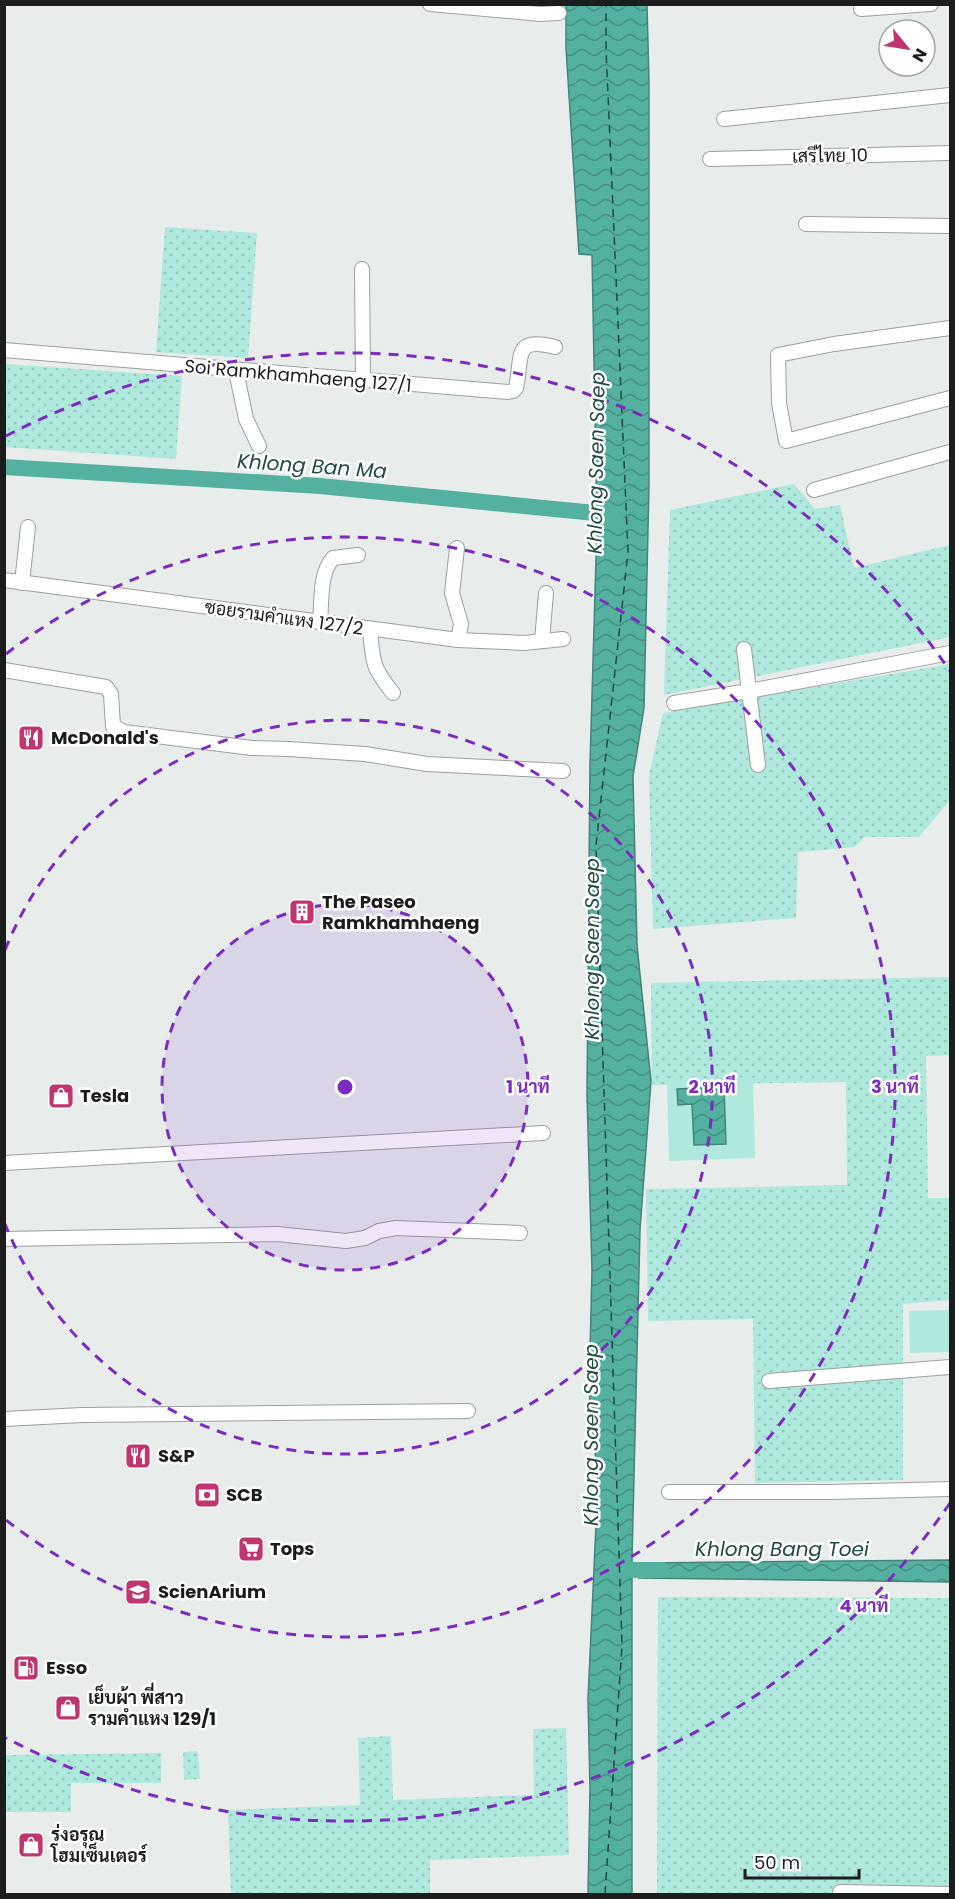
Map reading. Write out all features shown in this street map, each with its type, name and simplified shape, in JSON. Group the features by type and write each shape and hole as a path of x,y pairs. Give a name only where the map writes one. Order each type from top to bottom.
{"street":[{"path":"430,4 540,14 560,13"},
{"path":"861,9 931,4"},
{"path":"724,119 951,96"},
{"name":"เสรีไทย 10","path":"710,159 951,153"},
{"path":"806,224 951,226"},
{"path":"362,269 363,381"},
{"path":"951,328 834,344 778,355 779,403 786,441 951,398"},
{"name":"Soi Ramkhamhaeng 127/1","path":"4,350 508,392 516,388 520,354 525,346 533,343 555,347"},
{"path":"236,370 246,418 259,446"},
{"path":"814,490 951,452"},
{"path":"22,583 28,527"},
{"path":"457,548 452,593 461,624 458,640"},
{"path":"320,623 324,575 328,563 333,558 358,555"},
{"name":"ซอยรามคำแหง 127/2","path":"4,580 458,640 496,643 563,639"},
{"path":"542,641 546,593"},
{"path":"370,630 372,658 377,673 393,693"},
{"path":"744,649 758,765"},
{"path":"675,703 951,653"},
{"path":"4,670 106,687 111,694 113,726 124,732 252,748 365,754 427,764 563,771"},
{"path":"4,1163 543,1134"},
{"path":"4,1239 276,1234 346,1241 365,1238 379,1231 396,1228 520,1233"},
{"path":"769,1382 951,1367"},
{"path":"4,1419 82,1415 468,1411"},
{"path":"669,1492 951,1489"},
{"path":"840,1892 948,1894"}],"shaded area":[{"path":"165,227 257,233 248,358 156,352"},
{"path":"5,364 182,376 176,459 5,447"},
{"path":"794,484 815,509 840,505 854,568 950,545 950,637 664,695 670,510"},
{"path":"950,664 950,800 919,837 865,837 854,847 798,852 796,918 653,929 649,775 663,713"},
{"path":"950,977 950,1055 926,1056 928,1198 950,1198 950,1300 903,1304 903,1480 755,1483 753,1319 648,1321 646,1189 847,1185 846,1082 652,1085 651,983"},
{"path":"753,1077 755,1158 669,1161 667,1080"},
{"path":"950,1310 950,1352 910,1353 909,1311"},
{"path":"658,1597 950,1598 950,1894 657,1894"},
{"path":"566,1728 569,1855 430,1860 430,1893 231,1894 228,1810 360,1805 358,1738 391,1736 393,1800 534,1795 533,1729"},
{"path":"198,1751 200,1779 184,1780 183,1752"},
{"path":"161,1753 161,1783 71,1783 71,1812 5,1812 5,1755"}],"water":[{"name":"Khlong Saen Saep","path":"566,5 647,5 649,485 644,708 633,776 637,945 651,1081 640,1230 632,1558 632,1894 588,1894 590,1789 588,1699 598,1481 589,1391 592,1270 587,1095 590,763 597,525 592,255 579,254 566,48"},
{"path":"724,1087 726,1144 694,1145 692,1104 678,1105 677,1089"},
{"path":"950,1560 950,1582 639,1578 639,1563"}],"waterway":[{"name":"Khlong Ban Ma","path":"4,467 320,486 616,515"},
{"name":"Khlong Bang Toei","path":"612,1570 662,1570"}],"ferry route":[{"path":"605,1894 622,1646 596,845 628,552 606,49 606,4"}],"place":[{"name":"McDonald's","path":"31,738"},
{"name":"The Paseo Ramkhamhaeng","path":"302,912"},
{"name":"Tesla","path":"61,1096"},
{"name":"S&P","path":"138,1456"},
{"name":"SCB","path":"207,1495"},
{"name":"Tops","path":"251,1549"},
{"name":"ScienArium","path":"138,1592"},
{"name":"Esso","path":"26,1668"},
{"name":"เย็บผ้า พี่สาว รามคำแหง 129/1","path":"68,1708"},
{"name":"รุ่งอรุณ โฮมเซ็นเตอร์","path":"31,1845"}]}
